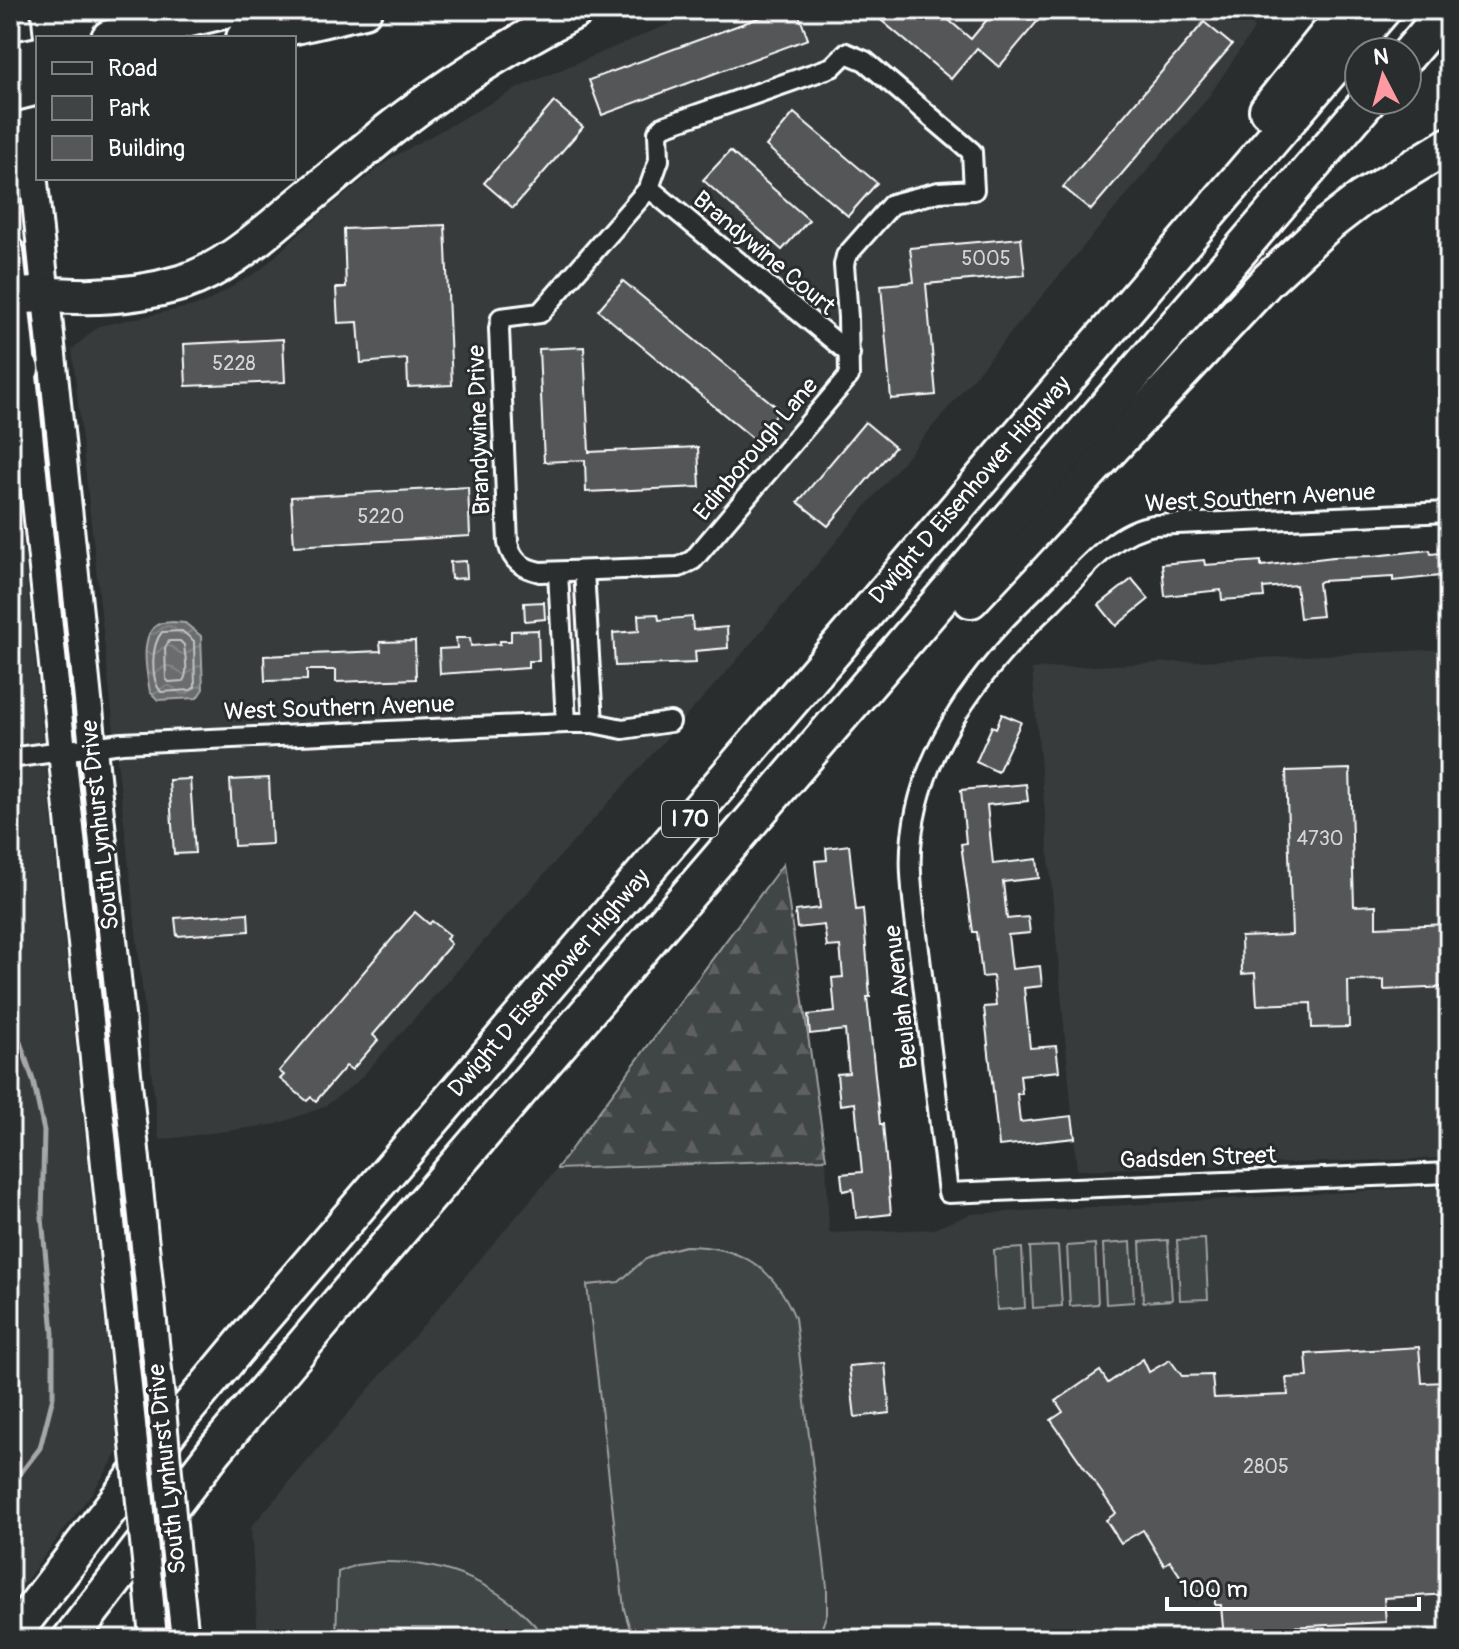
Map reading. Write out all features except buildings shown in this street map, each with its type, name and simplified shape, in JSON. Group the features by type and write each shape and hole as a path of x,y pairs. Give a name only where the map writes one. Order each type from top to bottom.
{"highway":[{"path":"118,36 228,10"},
{"path":"253,36 364,10"},
{"path":"24,296 114,294 175,284 204,274 251,245 442,91 510,47 577,10"},
{"path":"1063,381 1128,278 1347,10"},
{"name":"Dwight D Eisenhower Highway","path":"10,1639 141,1467 258,1324 1383,10"},
{"path":"1423,37 1446,10"},
{"path":"10,61 36,55"},
{"path":"10,94 36,88"},
{"name":"Dwight D Eisenhower Highway","path":"70,1639 216,1449 790,773 989,546 1355,116"},
{"path":"790,773 921,652 1300,249 1369,192 1449,145"}],"main road":[{"name":"South Lynhurst Drive","path":"16,10 24,296 92,747 185,1639"},
{"name":"South Lynhurst Drive","path":"10,251 24,296 16,361 61,751 153,1639"}],"street":[{"name":"Brandywine Drive","path":"584,571 540,572 526,569 516,562 509,546 499,325 501,318 540,313 649,188 659,160 658,132 664,126 832,67 846,53 865,61 972,152 974,190"},
{"name":"Brandywine Court","path":"649,188 850,354"},
{"name":"Edinborough Lane","path":"584,571 679,567 693,560 849,376 846,256 892,204 939,192 974,190"},
{"name":"West Southern Avenue","path":"920,796 942,738 973,691 1029,624 1127,533 1154,525 1449,512"},
{"path":"584,571 593,723"},
{"path":"558,572 566,723"},
{"name":"West Southern Avenue","path":"10,758 92,747 222,736 311,736 566,723 593,723 623,729 670,722"},
{"name":"Beulah Avenue","path":"920,796 911,874 948,1193"},
{"name":"Gadsden Street","path":"948,1193 1449,1173"}],"shaded area":[{"path":"702,10 1248,10 1254,29 1207,99 737,660 357,1082 324,1107 277,1124 159,1140 72,349 99,326 203,304 260,270 321,214 391,158 520,87"},
{"path":"10,421 118,1453 10,1602"},
{"path":"1449,649 1449,1158 1077,1170 1032,669"},
{"path":"826,1159 829,1233 933,1229 971,1214 1449,1186 1449,1639 258,1639 251,1527 557,1169"}],"green space":[{"path":"783,864 826,1159 557,1169 557,1168"},
{"path":"1205,1239 1208,1299 1180,1300 1177,1240"},
{"path":"1168,1240 1172,1300 1143,1302 1140,1242"},
{"path":"1131,1242 1134,1302 1106,1304 1103,1244"},
{"path":"1095,1244 1098,1304 1070,1306 1067,1246"},
{"path":"685,1246 722,1250 753,1262 777,1285 795,1318 827,1587 827,1613 818,1639 633,1639 624,1609 587,1285 619,1282 644,1260"},
{"path":"1058,1246 1062,1306 1033,1308 1030,1247"},
{"path":"1022,1248 1025,1308 997,1310 994,1250"},
{"path":"381,1562 429,1566 473,1580 512,1604 546,1639 336,1639 338,1572 356,1565"}],"water":[{"path":"185,623 201,636 203,689 197,698 158,700 150,692 146,655 148,636 159,624"}],"waterway":[{"path":"10,1037 20,1042 33,1080 44,1131 42,1218 53,1333 53,1397 40,1448 10,1487"}]}
